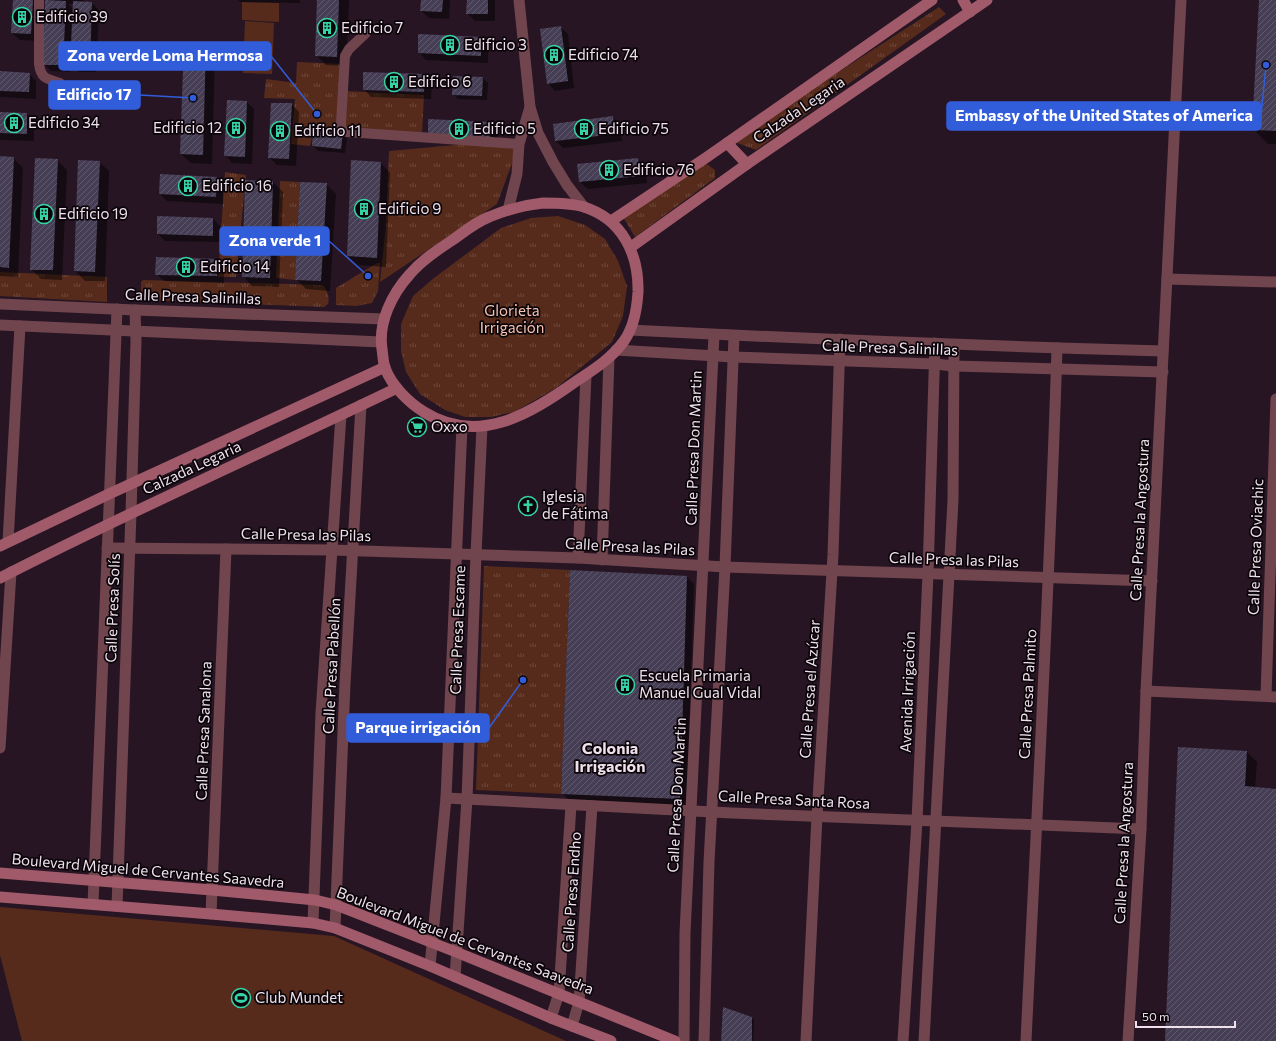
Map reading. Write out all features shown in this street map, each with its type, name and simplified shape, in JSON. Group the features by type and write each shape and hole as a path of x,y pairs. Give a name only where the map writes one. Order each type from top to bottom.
{"main road":[{"name":"Calzada Legaria","path":"611,221 727,143 932,0"},
{"path":"963,0 970,12"},
{"name":"Calzada Legaria","path":"631,248 747,164 986,0"},
{"path":"727,143 747,164"},
{"path":"543,203 584,207 611,221 622,232 631,248 638,273 638,304 635,318 624,341 613,354 586,375 540,405 509,420 482,427 462,426 439,420 416,407 397,388 385,367 381,342 384,319 388,307 410,273 466,230 487,218 508,210 543,203"},
{"name":"Calzada Legaria","path":"4,544 385,367"},
{"name":"Calzada Legaria","path":"0,578 107,525 397,388"},
{"name":"Boulevard Miguel de Cervantes Saavedra","path":"0,873 212,890 315,900 336,905 432,942 675,1041"},
{"path":"0,897 314,923 335,928 430,966 551,1018 611,1041"}],"street":[{"path":"39,0 40,72 44,77 60,83"},
{"path":"519,0 530,107 538,133 567,185 584,207"},
{"name":"Calle Presa la Angostura","path":"1128,1041 1141,829 1146,691 1181,0"},
{"path":"366,34 348,49 345,56 341,123 342,130 347,132 519,144"},
{"path":"508,210 517,174 519,144 530,107"},
{"path":"1167,279 1276,282"},
{"name":"Calle Presa Salinillas","path":"0,304 384,319"},
{"name":"Calle Presa Solís","path":"93,904 107,525 117,309"},
{"name":"Calle Presa Solís","path":"117,906 132,484 136,331 135,310"},
{"path":"0,325 381,342"},
{"path":"4,544 20,326"},
{"name":"Calle Presa Salinillas","path":"630,330 734,336 1163,351"},
{"name":"Calle Presa Don Martin","path":"684,1041 686,933 714,335"},
{"path":"704,1041 711,811 725,567 734,336"},
{"name":"Calle Presa el Azúcar","path":"806,1041 817,816 832,571 840,339"},
{"name":"Avenida Irrigación","path":"903,1041 917,821 928,574 935,343"},
{"path":"924,1041 953,500 954,344"},
{"name":"Calle Presa Palmito","path":"1026,1041 1049,579 1057,348"},
{"path":"602,560 613,354"},
{"name":"Calle Presa Salinillas","path":"613,354 713,356 935,364 954,366 1163,372"},
{"path":"578,558 586,375"},
{"name":"Calle Presa Oviachic","path":"1271,696 1276,399"},
{"name":"Calle Presa Pabellón","path":"335,928 345,684 361,405"},
{"name":"Calle Presa Pabellón","path":"314,923 321,713 341,415"},
{"name":"Calle Presa Escame","path":"430,966 446,798 462,426"},
{"name":"Calle Presa Escame","path":"455,977 467,799 482,427"},
{"name":"Calle Presa las Pilas","path":"107,548 332,550 476,554 578,558 725,567 1049,579 1152,581"},
{"name":"Calle Presa Sanalona","path":"212,914 226,549"},
{"path":"0,748 11,572"},
{"path":"1146,691 1271,696"},
{"name":"Calle Presa Santa Rosa","path":"446,798 917,821 1141,829"},
{"name":"Calle Presa Endho","path":"551,1018 559,993 571,805"},
{"name":"Calle Presa Endho","path":"572,1026 579,1002 592,806"}],"green space":[{"path":"242,2 279,3 279,22 242,20"},
{"path":"939,7 946,14 756,150 732,141"},
{"path":"245,21 274,23 272,74 243,73"},
{"path":"297,62 342,64 339,130 314,129 310,146 291,144 295,99 264,98 266,79 296,83"},
{"path":"345,91 424,95 422,134 344,129"},
{"path":"521,139 497,204 380,282 386,223 389,151"},
{"path":"704,162 715,170 715,178 635,237 623,217"},
{"path":"225,172 246,175 236,277 218,277"},
{"path":"280,181 300,182 295,280 276,278"},
{"name":"Glorieta Irrigación","path":"558,216 585,225 605,239 618,261 627,286 623,316 612,342 556,388 514,412 491,417 465,417 445,410 420,394 406,372 401,351 401,324 413,296 434,278 501,228 531,218"},
{"path":"377,263 380,263 378,291 372,303 356,306 336,305 336,288"},
{"path":"0,272 107,277 107,302 0,296"},
{"path":"143,280 323,285 328,294 329,302 324,307 146,300 141,298 141,282"},
{"path":"484,566 570,570 561,794 476,790"},
{"name":"Club Mundet","path":"0,907 334,936 566,1041 22,1041 0,955"}],"building":[{"name":"Edificio 39","path":"13,0 33,0 31,34 11,33"},
{"path":"45,0 66,1 63,65 43,65"},
{"name":"Edificio 7","path":"317,0 339,0 337,57 315,56"},
{"path":"421,0 443,0 442,12 420,11"},
{"path":"467,0 488,0 488,14 466,14"},
{"path":"1259,0 1276,0 1276,131 1252,130"},
{"path":"73,1 92,2 90,66 70,65"},
{"name":"Edificio 74","path":"561,26 568,81 547,84 540,29"},
{"name":"Edificio 3","path":"418,34 481,37 481,56 418,53"},
{"path":"184,42 206,43 203,155 180,154"},
{"path":"0,71 30,73 29,92 0,91"},
{"name":"Edificio 6","path":"363,72 425,74 424,92 363,90"},
{"path":"453,76 483,77 482,96 452,95"},
{"name":"Edificio 12","path":"227,100 247,101 245,157 224,156"},
{"name":"Edificio 11","path":"271,103 292,103 289,159 268,158"},
{"name":"Edificio 34","path":"0,112 27,113 27,134 0,133"},
{"name":"Edificio 75","path":"613,116 615,134 555,141 553,124"},
{"name":"Edificio 5","path":"428,119 491,122 490,139 428,136"},
{"path":"313,131 343,133 341,149 312,146"},
{"path":"0,156 14,157 9,268 0,267"},
{"name":"Edificio 19","path":"35,158 58,159 53,270 30,270"},
{"name":"Edificio 76","path":"638,158 640,176 579,182 577,164"},
{"path":"78,160 100,161 95,272 74,271"},
{"name":"Edificio 9","path":"351,160 381,162 377,258 347,256"},
{"name":"Edificio 16","path":"160,174 217,177 216,197 159,194"},
{"path":"245,180 273,181 270,278 242,277"},
{"path":"300,182 327,183 321,281 295,280"},
{"path":"157,216 213,218 213,236 157,234"},
{"name":"Edificio 14","path":"156,257 217,259 217,276 155,275"},
{"name":"Escuela Primaria Manuel Gual Vidal","path":"570,570 687,576 680,799 561,794"},
{"path":"1178,747 1247,751 1245,786 1276,789 1276,1041 1165,1041"},
{"path":"723,1007 752,1017 752,1041 721,1041"}],"place":[{"name":"Edificio 39","path":"22,17"},
{"name":"Edificio 7","path":"327,28"},
{"name":"Edificio 3","path":"450,45"},
{"name":"Edificio 74","path":"554,55"},
{"name":"Embassy of the United States of America","path":"1266,65"},
{"name":"Edificio 6","path":"394,82"},
{"name":"Edificio 17","path":"193,98"},
{"name":"Zona verde Loma Hermosa","path":"317,114"},
{"name":"Edificio 34","path":"14,123"},
{"name":"Edificio 12","path":"236,128"},
{"name":"Edificio 5","path":"459,129"},
{"name":"Edificio 75","path":"584,129"},
{"name":"Edificio 11","path":"280,131"},
{"name":"Edificio 76","path":"609,170"},
{"name":"Edificio 16","path":"188,186"},
{"name":"Edificio 9","path":"364,209"},
{"name":"Edificio 19","path":"44,214"},
{"name":"Edificio 14","path":"186,267"},
{"name":"Zona verde 1","path":"368,276"},
{"name":"Oxxo","path":"417,427"},
{"name":"Iglesia de Fátima","path":"528,506"},
{"name":"Parque irrigación","path":"523,680"},
{"name":"Escuela Primaria Manuel Gual Vidal","path":"625,685"},
{"name":"Club Mundet","path":"241,998"}],"district":[{"name":"Colonia Irrigación","path":"610,757"}]}
